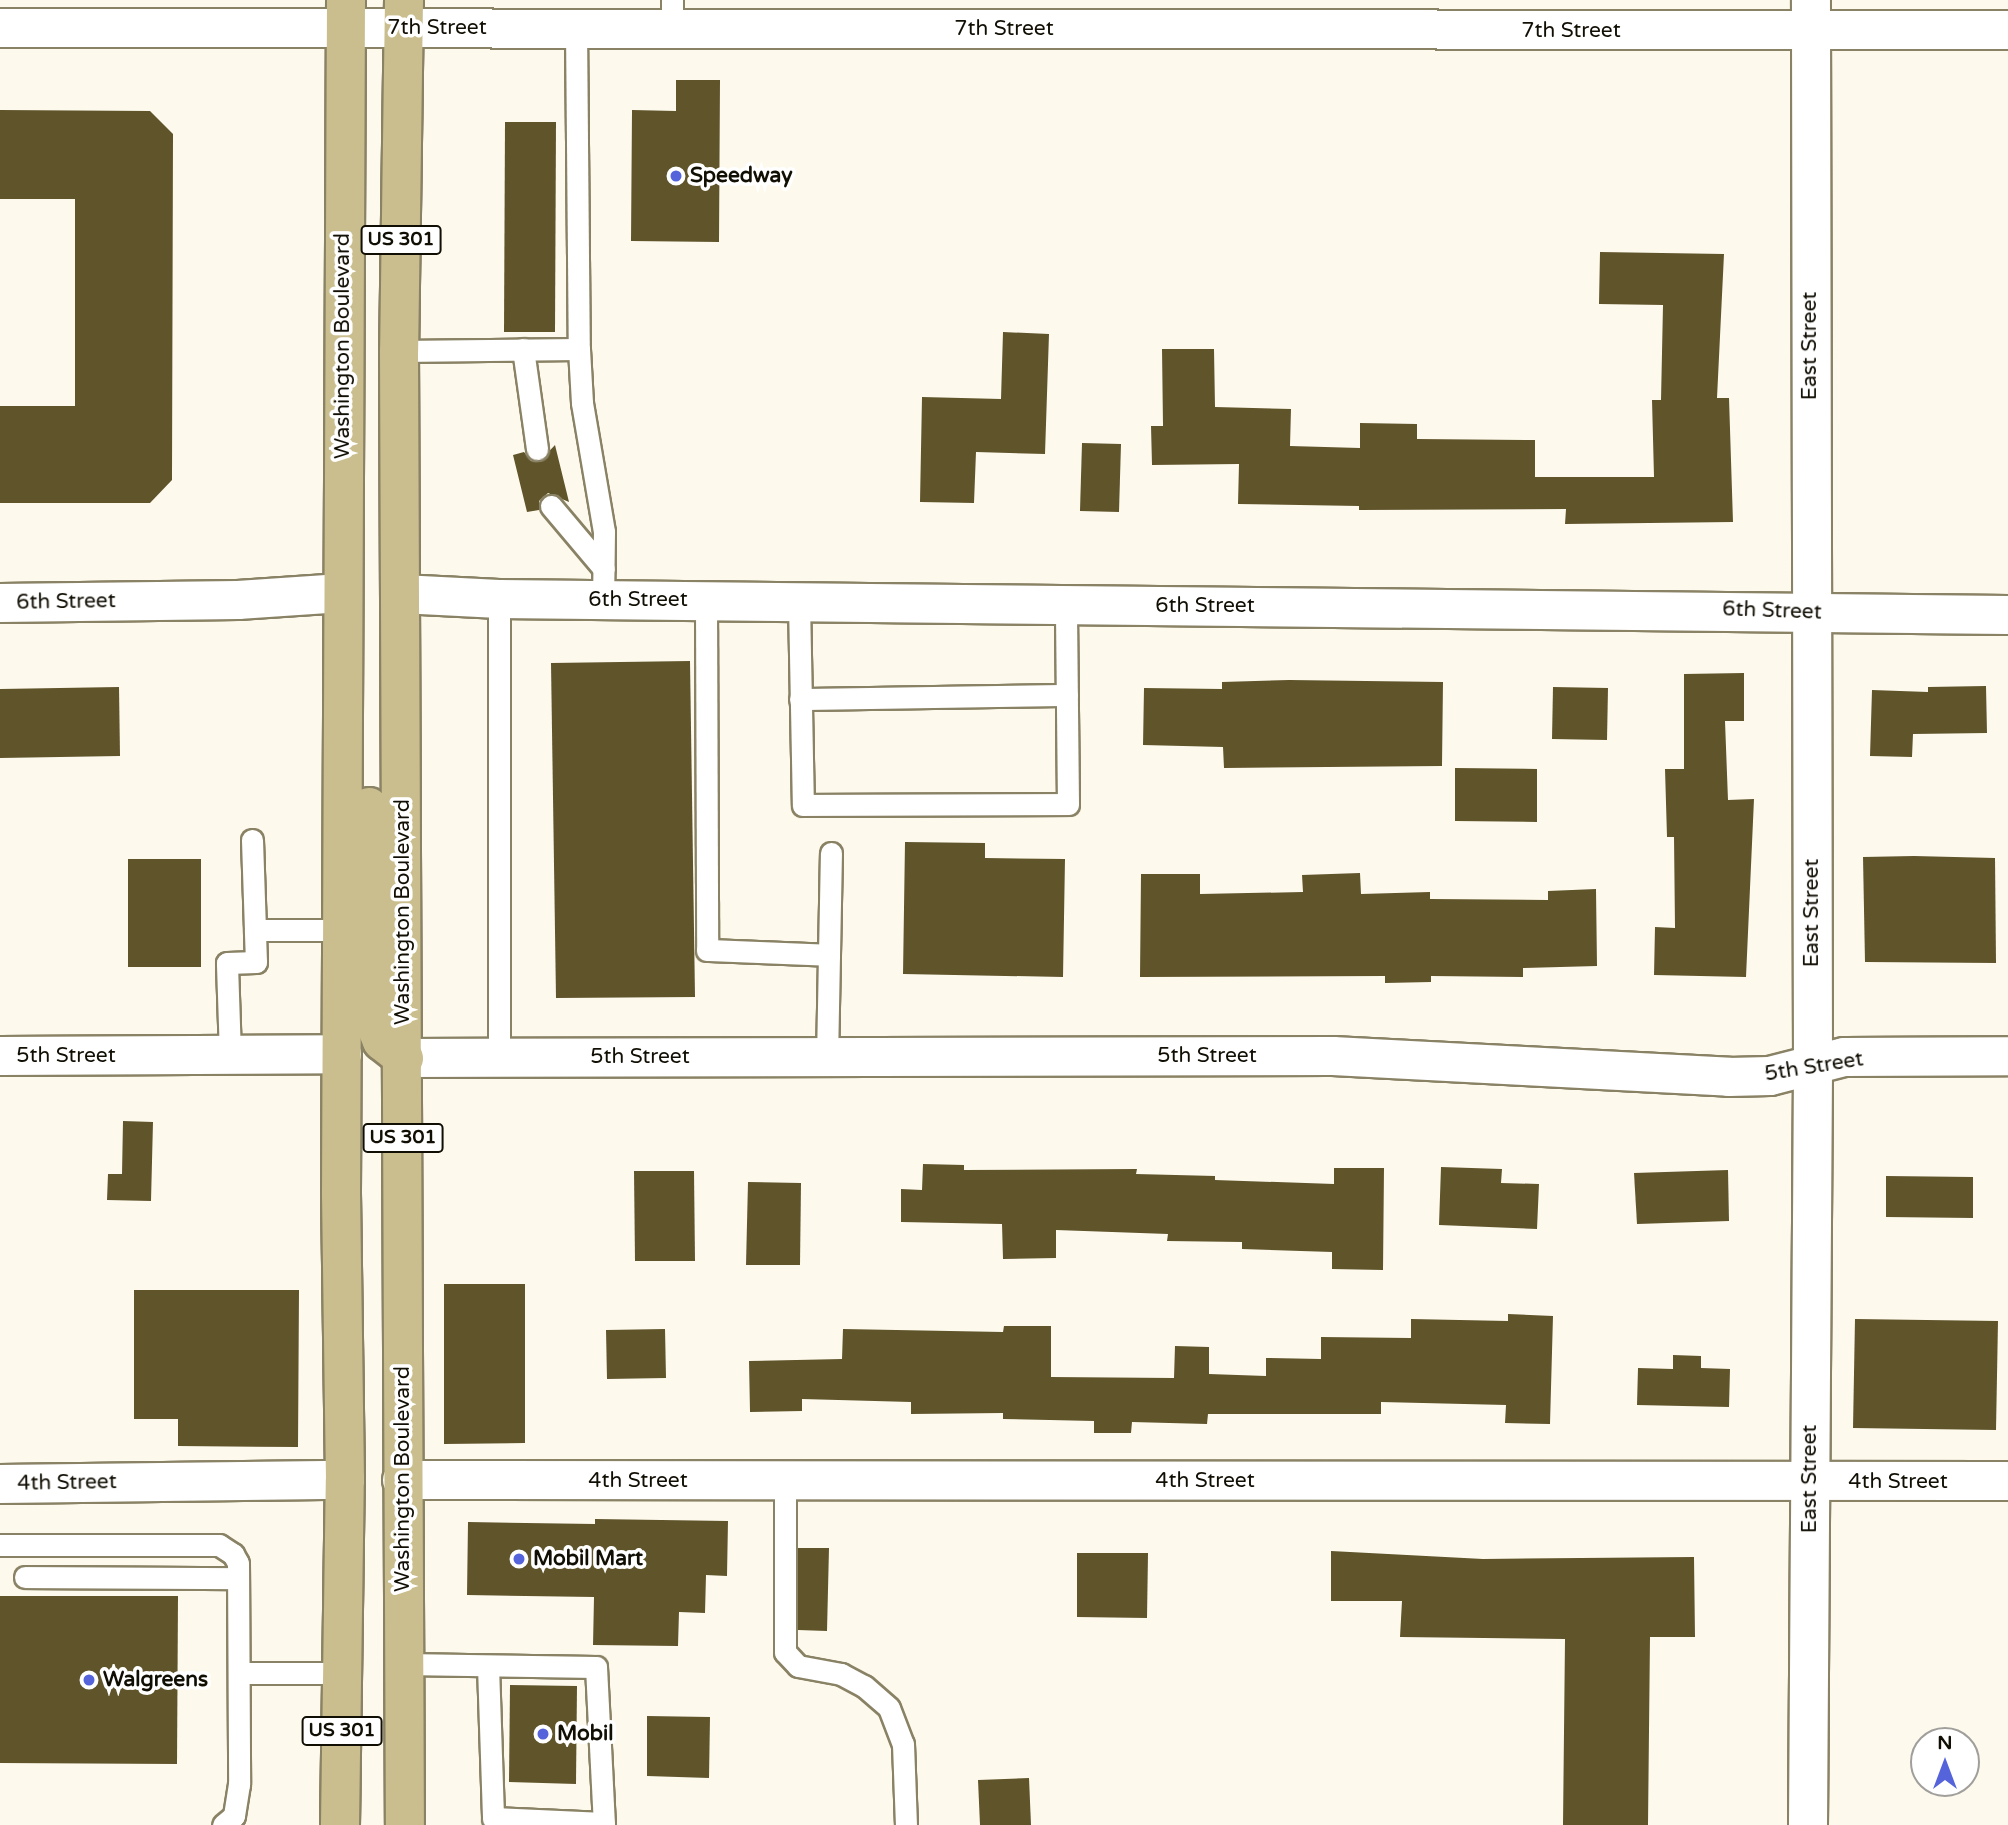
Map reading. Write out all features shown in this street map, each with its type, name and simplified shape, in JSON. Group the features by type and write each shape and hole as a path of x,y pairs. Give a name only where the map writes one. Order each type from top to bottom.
{"main road":[{"name":"Washington Boulevard","path":"340,1825 345,1480 342,593 345,14"},
{"name":"Washington Boulevard","path":"404,14 399,351 404,1058 402,1480 405,1825"},
{"path":"342,687 366,720 368,737 371,1014 382,1041 404,1058"}],"street":[{"name":"7th Street","path":"0,28 345,14 404,14 576,27 672,14 1811,16 2008,30"},
{"name":"East Street","path":"1808,1825 1813,1065 1810,613 1811,16"},
{"name":"6th Street","path":"401,594 499,599 603,585 706,601 2008,615"},
{"name":"6th Street","path":"0,603 238,600 342,593"},
{"name":"5th Street","path":"0,1056 342,1054"},
{"name":"5th Street","path":"404,1058 1333,1056 1729,1077 1770,1076 1844,1057 2008,1056"},
{"name":"4th Street","path":"0,1484 345,1480"},
{"name":"4th Street","path":"402,1480 2008,1481"}],"lane":[{"path":"576,27 579,349 582,403 604,532 603,585"},
{"path":"523,349 537,449"},
{"path":"399,351 579,349"},
{"path":"551,506 603,585"},
{"path":"499,599 499,1058"},
{"path":"706,601 707,950 829,955"},
{"path":"799,602 803,805 1069,804 1066,604"},
{"path":"800,699 1068,695"},
{"path":"230,1055 226,963 256,962 252,839"},
{"path":"827,1056 831,853"},
{"path":"255,930 342,930"},
{"path":"785,1481 785,1652 798,1666 841,1674 864,1686 889,1709 902,1744 906,1825"},
{"path":"0,1545 219,1545 236,1558 239,1673 237,1802 234,1816 223,1825"},
{"path":"25,1577 238,1578"},
{"path":"404,1664 596,1667 604,1824 492,1818 488,1666"},
{"path":"239,1673 342,1673"}],"building":[{"name":"Speedway","path":"676,80 720,80 719,242 631,241 632,110 676,111"},
{"path":"0,110 150,111 173,134 172,480 150,503 0,503 0,406 75,406 75,199 0,199"},
{"path":"505,122 556,122 555,332 504,332"},
{"path":"1600,252 1724,254 1717,398 1729,398 1733,522 1565,524 1566,509 1359,510 1359,506 1238,504 1239,464 1152,465 1151,426 1163,426 1162,349 1214,349 1215,407 1291,409 1290,446 1360,448 1360,423 1417,424 1417,439 1535,440 1535,477 1654,477 1652,400 1661,400 1663,305 1599,304"},
{"path":"1003,332 1049,334 1045,454 976,452 974,503 920,502 922,397 1001,399"},
{"path":"1082,443 1121,444 1119,512 1080,511"},
{"path":"555,445 569,502 548,493 539,501 539,510 527,512 513,455 524,452 531,461 539,462"},
{"path":"690,661 695,997 556,998 551,663"},
{"path":"1744,673 1744,721 1725,721 1728,800 1754,799 1746,977 1654,975 1655,927 1675,928 1674,837 1667,837 1665,769 1684,769 1684,674"},
{"path":"1222,682 1443,682 1442,766 1224,768 1223,747 1143,745 1144,688 1222,689"},
{"path":"1986,686 1987,733 1913,734 1912,757 1870,756 1872,690 1928,692 1928,687"},
{"path":"119,687 120,756 0,758 0,689"},
{"path":"1553,687 1608,688 1607,740 1552,739"},
{"path":"1455,768 1537,769 1537,822 1455,821"},
{"path":"905,842 985,843 985,858 1065,859 1063,977 903,974"},
{"path":"1863,857 1995,858 1996,963 1865,962"},
{"path":"128,859 201,859 201,967 128,967"},
{"path":"1360,873 1361,894 1430,892 1430,899 1548,900 1548,891 1596,889 1597,966 1523,968 1523,977 1431,976 1431,982 1385,983 1385,976 1140,977 1141,874 1200,874 1200,894 1303,892 1302,875"},
{"path":"123,1121 153,1122 151,1201 107,1200 108,1174 122,1174"},
{"path":"923,1164 964,1165 964,1170 1137,1169 1136,1174 1334,1184 1334,1168 1384,1168 1383,1270 1332,1269 1332,1252 1242,1249 1242,1242 1167,1241 1168,1234 1056,1230 1056,1258 1003,1259 1002,1224 901,1222 901,1189 922,1190"},
{"path":"1441,1167 1502,1169 1501,1183 1539,1184 1537,1229 1439,1225"},
{"path":"1728,1170 1729,1221 1637,1224 1634,1173"},
{"path":"634,1171 694,1171 695,1261 635,1261"},
{"path":"1886,1176 1973,1177 1973,1218 1886,1217"},
{"path":"748,1182 801,1183 800,1265 746,1265"},
{"path":"444,1284 525,1284 525,1443 444,1444"},
{"path":"134,1290 299,1290 298,1447 178,1446 178,1419 134,1419"},
{"path":"1508,1314 1553,1316 1550,1424 1505,1423 1506,1405 1381,1402 1381,1414 1208,1414 1207,1424 1132,1422 1131,1433 1094,1433 1094,1421 1003,1419 1003,1413 911,1414 911,1402 802,1399 802,1411 750,1412 749,1361 842,1359 843,1329 1003,1332 1004,1326 1051,1326 1051,1377 1174,1378 1175,1346 1209,1347 1209,1374 1266,1376 1266,1358 1321,1359 1321,1337 1411,1338 1411,1319 1508,1321"},
{"path":"1855,1319 1998,1321 1996,1430 1853,1428"},
{"path":"665,1329 666,1378 607,1379 606,1330"},
{"path":"1673,1355 1701,1356 1701,1368 1730,1369 1729,1407 1637,1405 1638,1368 1673,1369"},
{"path":"595,1519 728,1521 727,1576 706,1575 705,1613 679,1612 678,1646 593,1645 594,1597 467,1595 468,1522 595,1524"},
{"path":"798,1548 829,1548 827,1631 798,1630"},
{"path":"1331,1551 1483,1559 1694,1557 1695,1637 1650,1637 1648,1825 1563,1825 1565,1639 1400,1637 1402,1601 1331,1601"},
{"path":"1077,1553 1148,1553 1147,1618 1077,1617"},
{"name":"Walgreens","path":"0,1596 178,1596 177,1764 0,1763"},
{"name":"Mobil","path":"510,1685 577,1686 576,1784 509,1782"},
{"path":"647,1716 710,1717 709,1778 647,1776"},
{"path":"1029,1778 1031,1825 980,1825 978,1780"}],"place":[{"name":"Speedway","path":"676,176"},
{"name":"Mobil Mart","path":"519,1559"},
{"name":"Walgreens","path":"89,1680"},
{"name":"Mobil","path":"543,1734"}]}
